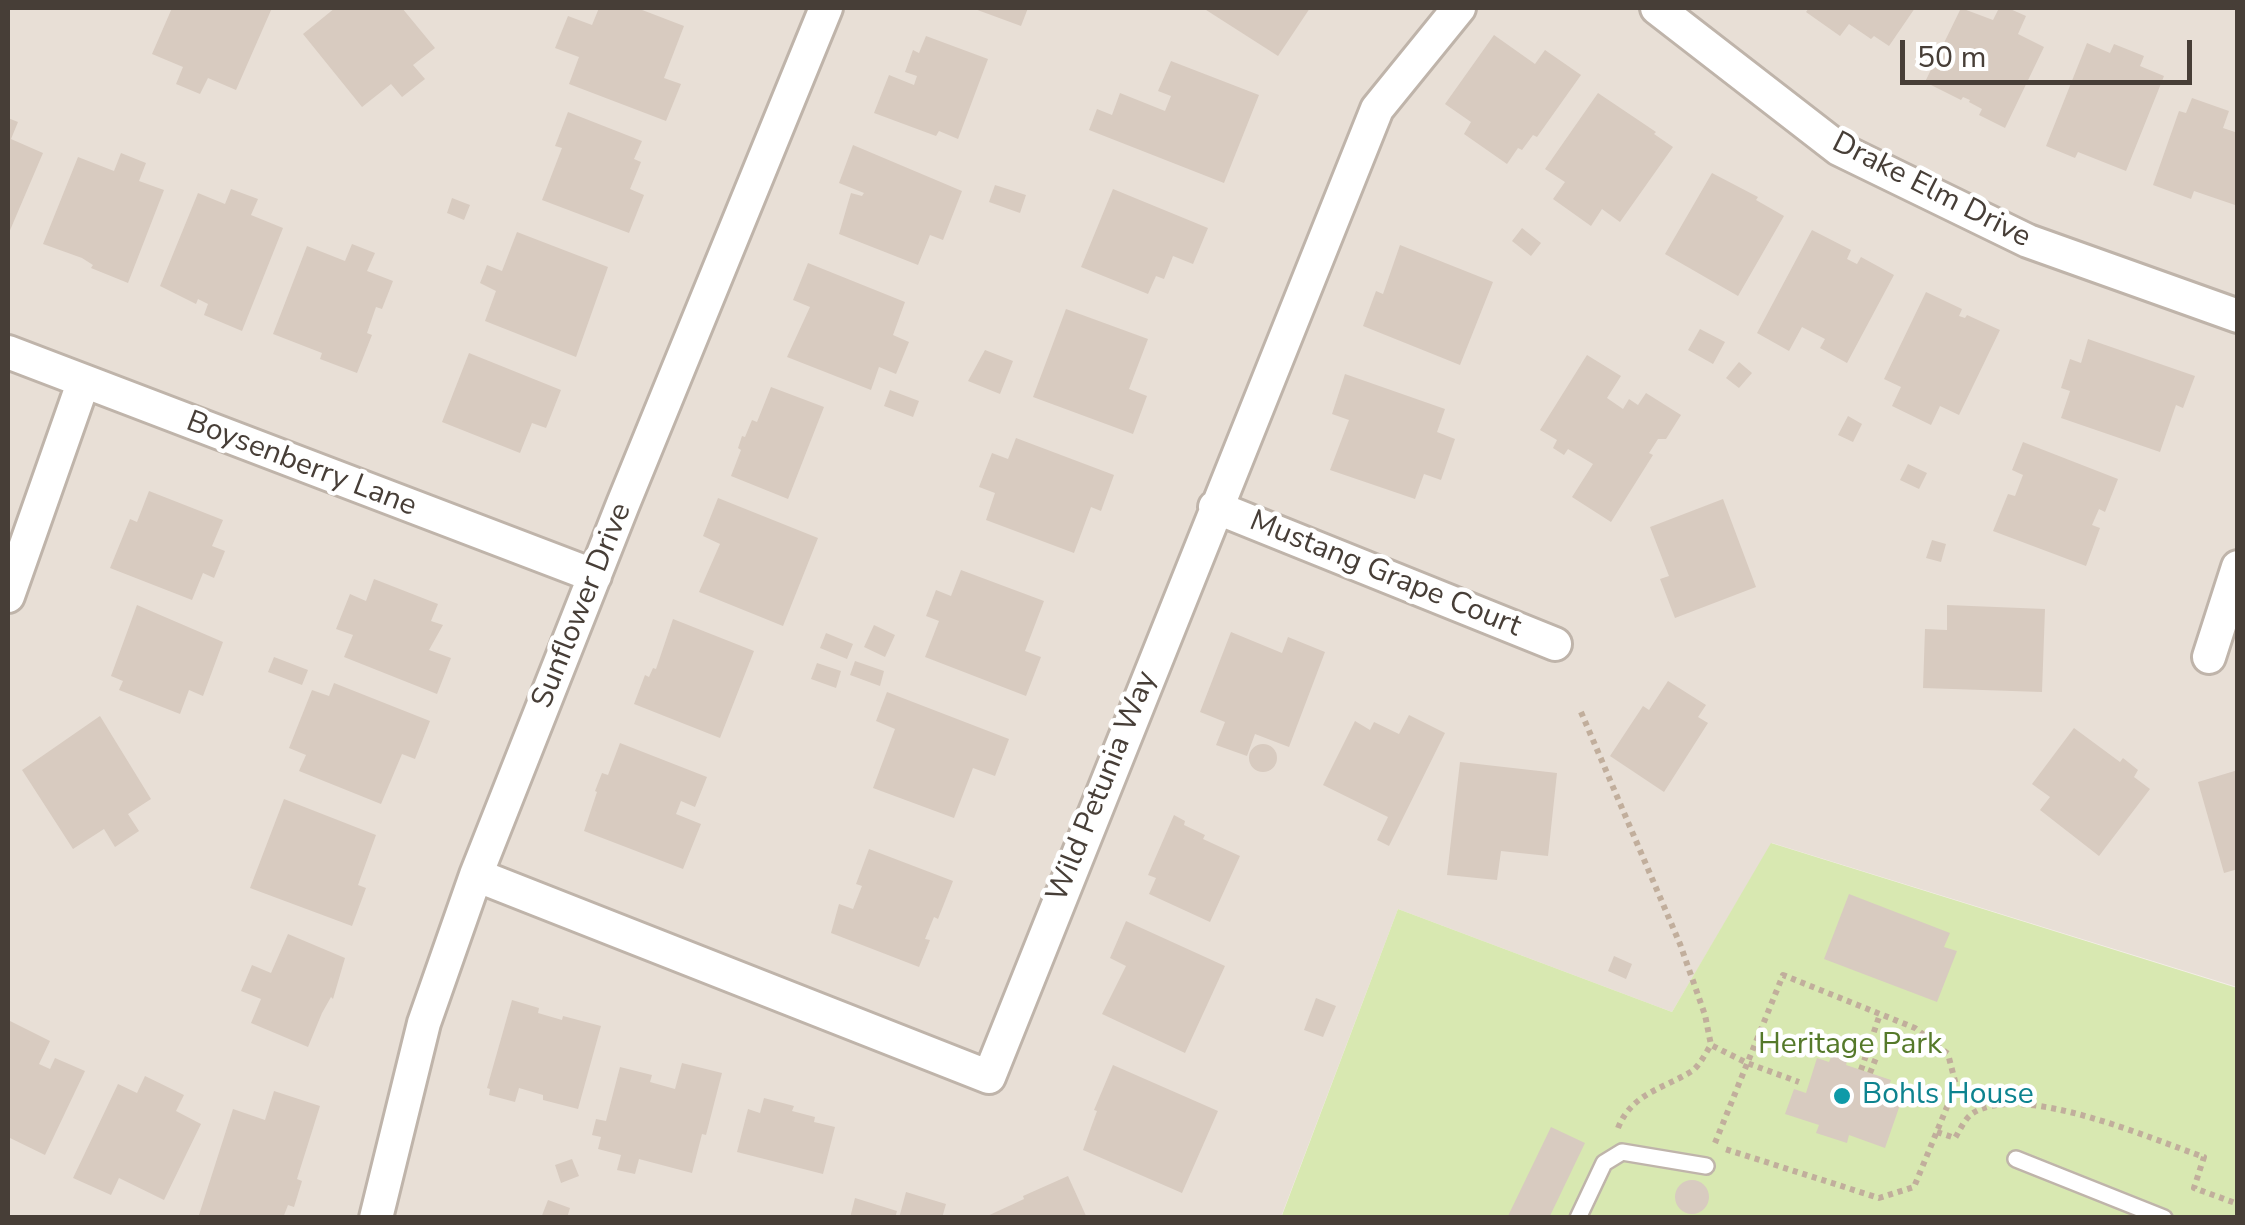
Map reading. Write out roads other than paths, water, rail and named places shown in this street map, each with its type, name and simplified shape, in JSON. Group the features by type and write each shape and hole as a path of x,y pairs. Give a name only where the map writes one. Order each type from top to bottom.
{"street":[{"name":"Sunflower Drive","path":"376,1218 424,1022 476,875 826,8"},
{"name":"Wild Petunia Way","path":"476,875 989,1077 1376,109 1459,8"},
{"name":"Drake Elm Drive","path":"1657,8 1839,149 2028,241 2238,316"},
{"name":"Boysenberry Lane","path":"8,352 594,576"},
{"path":"8,596 84,383"},
{"name":"Mustang Grape Court","path":"1215,507 1555,644"},
{"path":"2209,656 2238,567"}],"lane":[{"path":"1578,1218 1604,1163 1622,1152 1706,1166"},
{"path":"2016,1160 2164,1218"}],"place":[{"name":"Bohls House","path":"1842,1096"}],"park label":[{"name":"Heritage Park","path":"1850,1046"}]}
